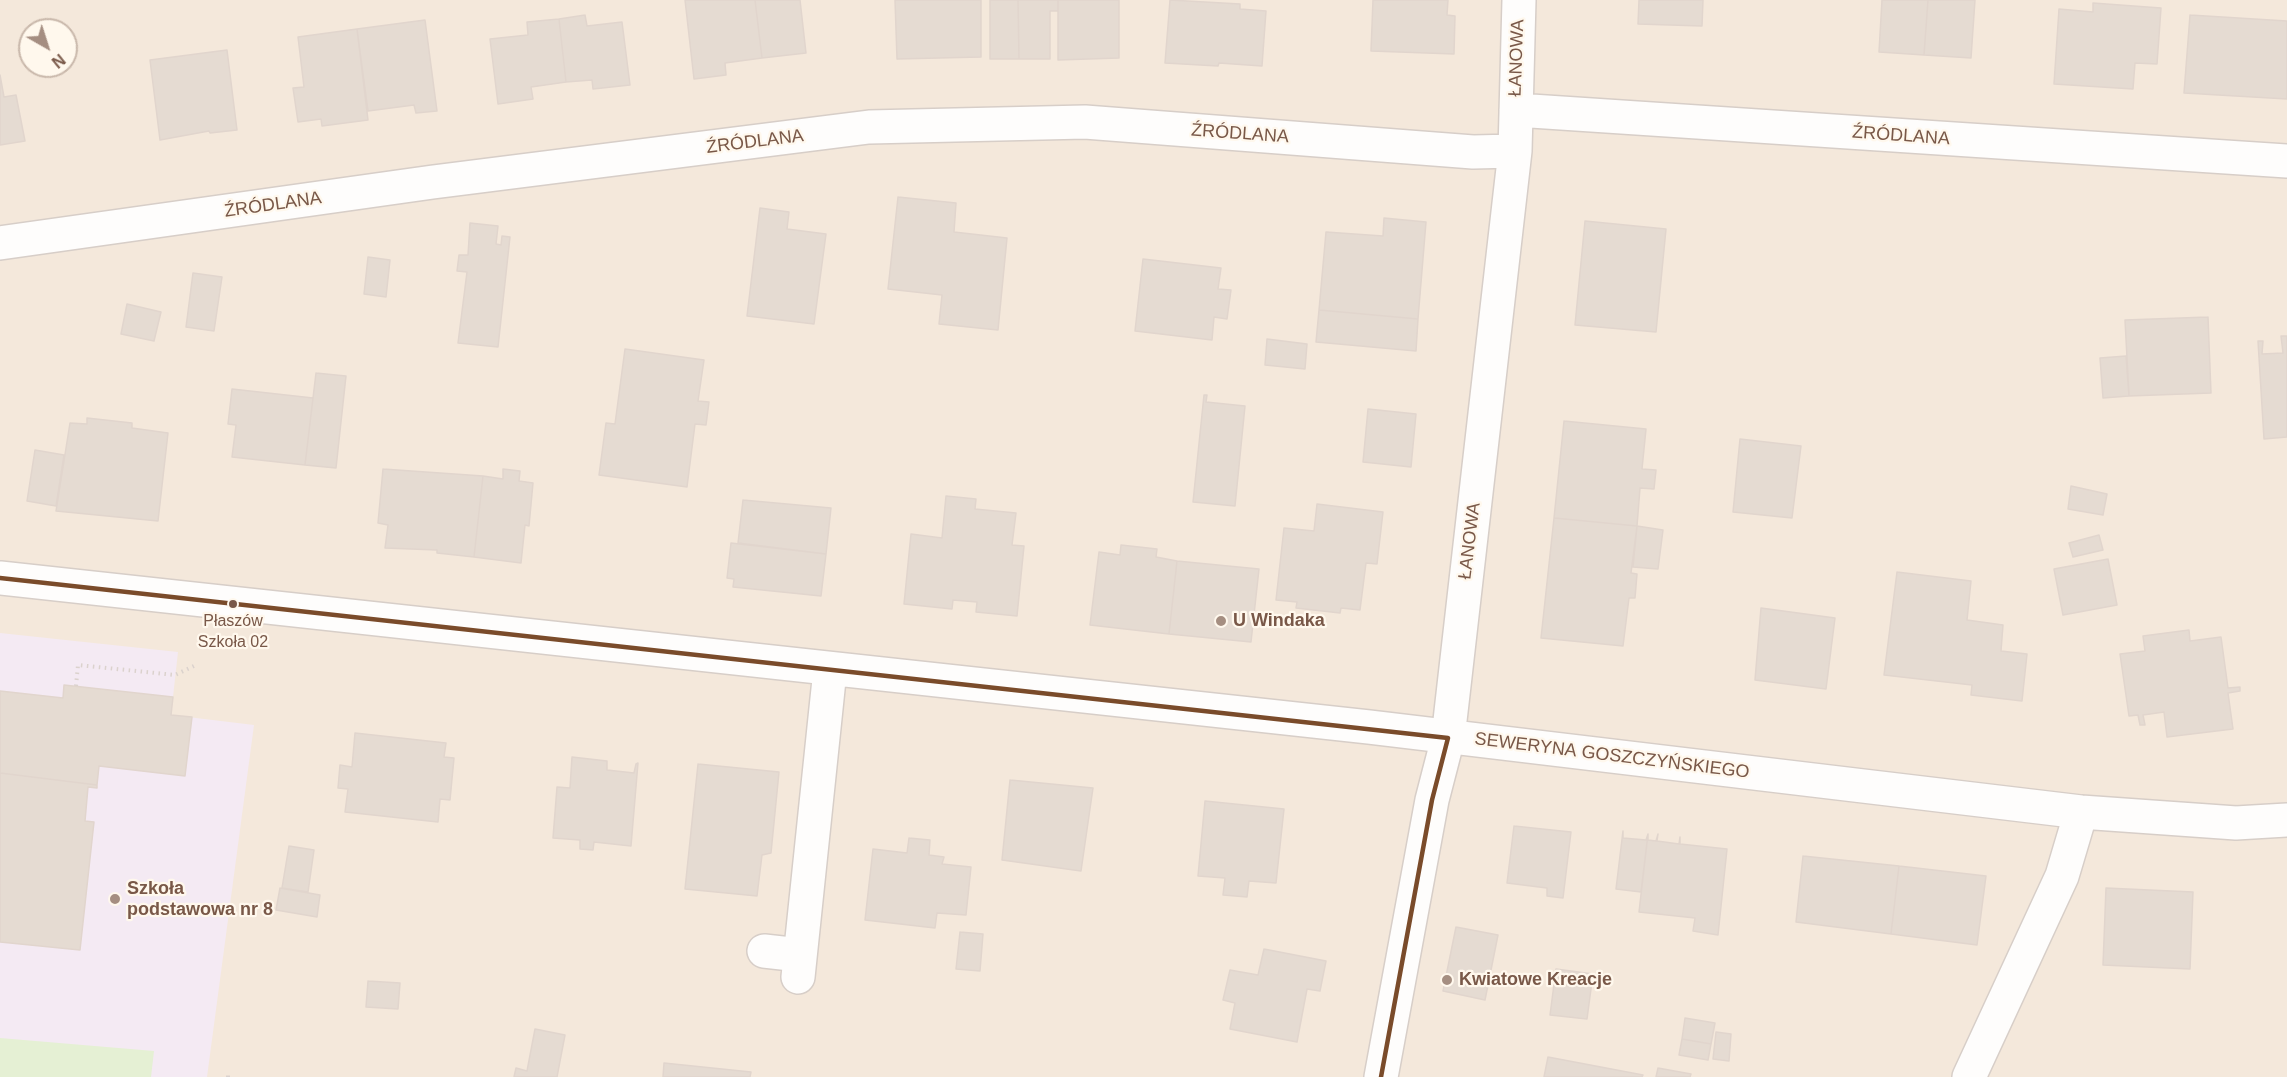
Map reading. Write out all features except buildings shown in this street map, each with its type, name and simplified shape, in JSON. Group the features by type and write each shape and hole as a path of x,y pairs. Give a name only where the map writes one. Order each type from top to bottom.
{"street":[{"name":"ŁANOWA","path":"1381,1077 1432,800 1448,738 1515,151 1519,0"},
{"name":"ŹRÓDLANA","path":"1516,110 2287,161"},
{"name":"ŹRÓDLANA","path":"0,243 433,182 869,127 1085,122 1473,152 1515,151"},
{"name":"SEWERYNA GOSZCZYŃSKIEGO","path":"0,578 1448,738 2081,812 2236,823 2287,820"},
{"path":"764,951 799,966 830,669"},
{"path":"1969,1077 2062,876 2081,812"}],"path":[{"path":"76,686 78,665 175,675 196,665"}],"shaded area":[{"path":"0,0 2287,0 2287,1077 0,1077"},
{"name":"Szkoła podstawowa nr 8","path":"0,633 178,652 171,715 254,725 207,1077 0,1077"}],"green space":[{"path":"0,1038 154,1051 151,1077 0,1077"}],"transit line":[{"path":"0,578 1448,738 1432,800 1381,1077"}],"place":[{"name":"Płaszów Szkoła 02","path":"233,604"},
{"name":"U Windaka","path":"1221,621"},
{"name":"Szkoła podstawowa nr 8","path":"115,899"},
{"name":"Kwiatowe Kreacje","path":"1447,980"}]}
